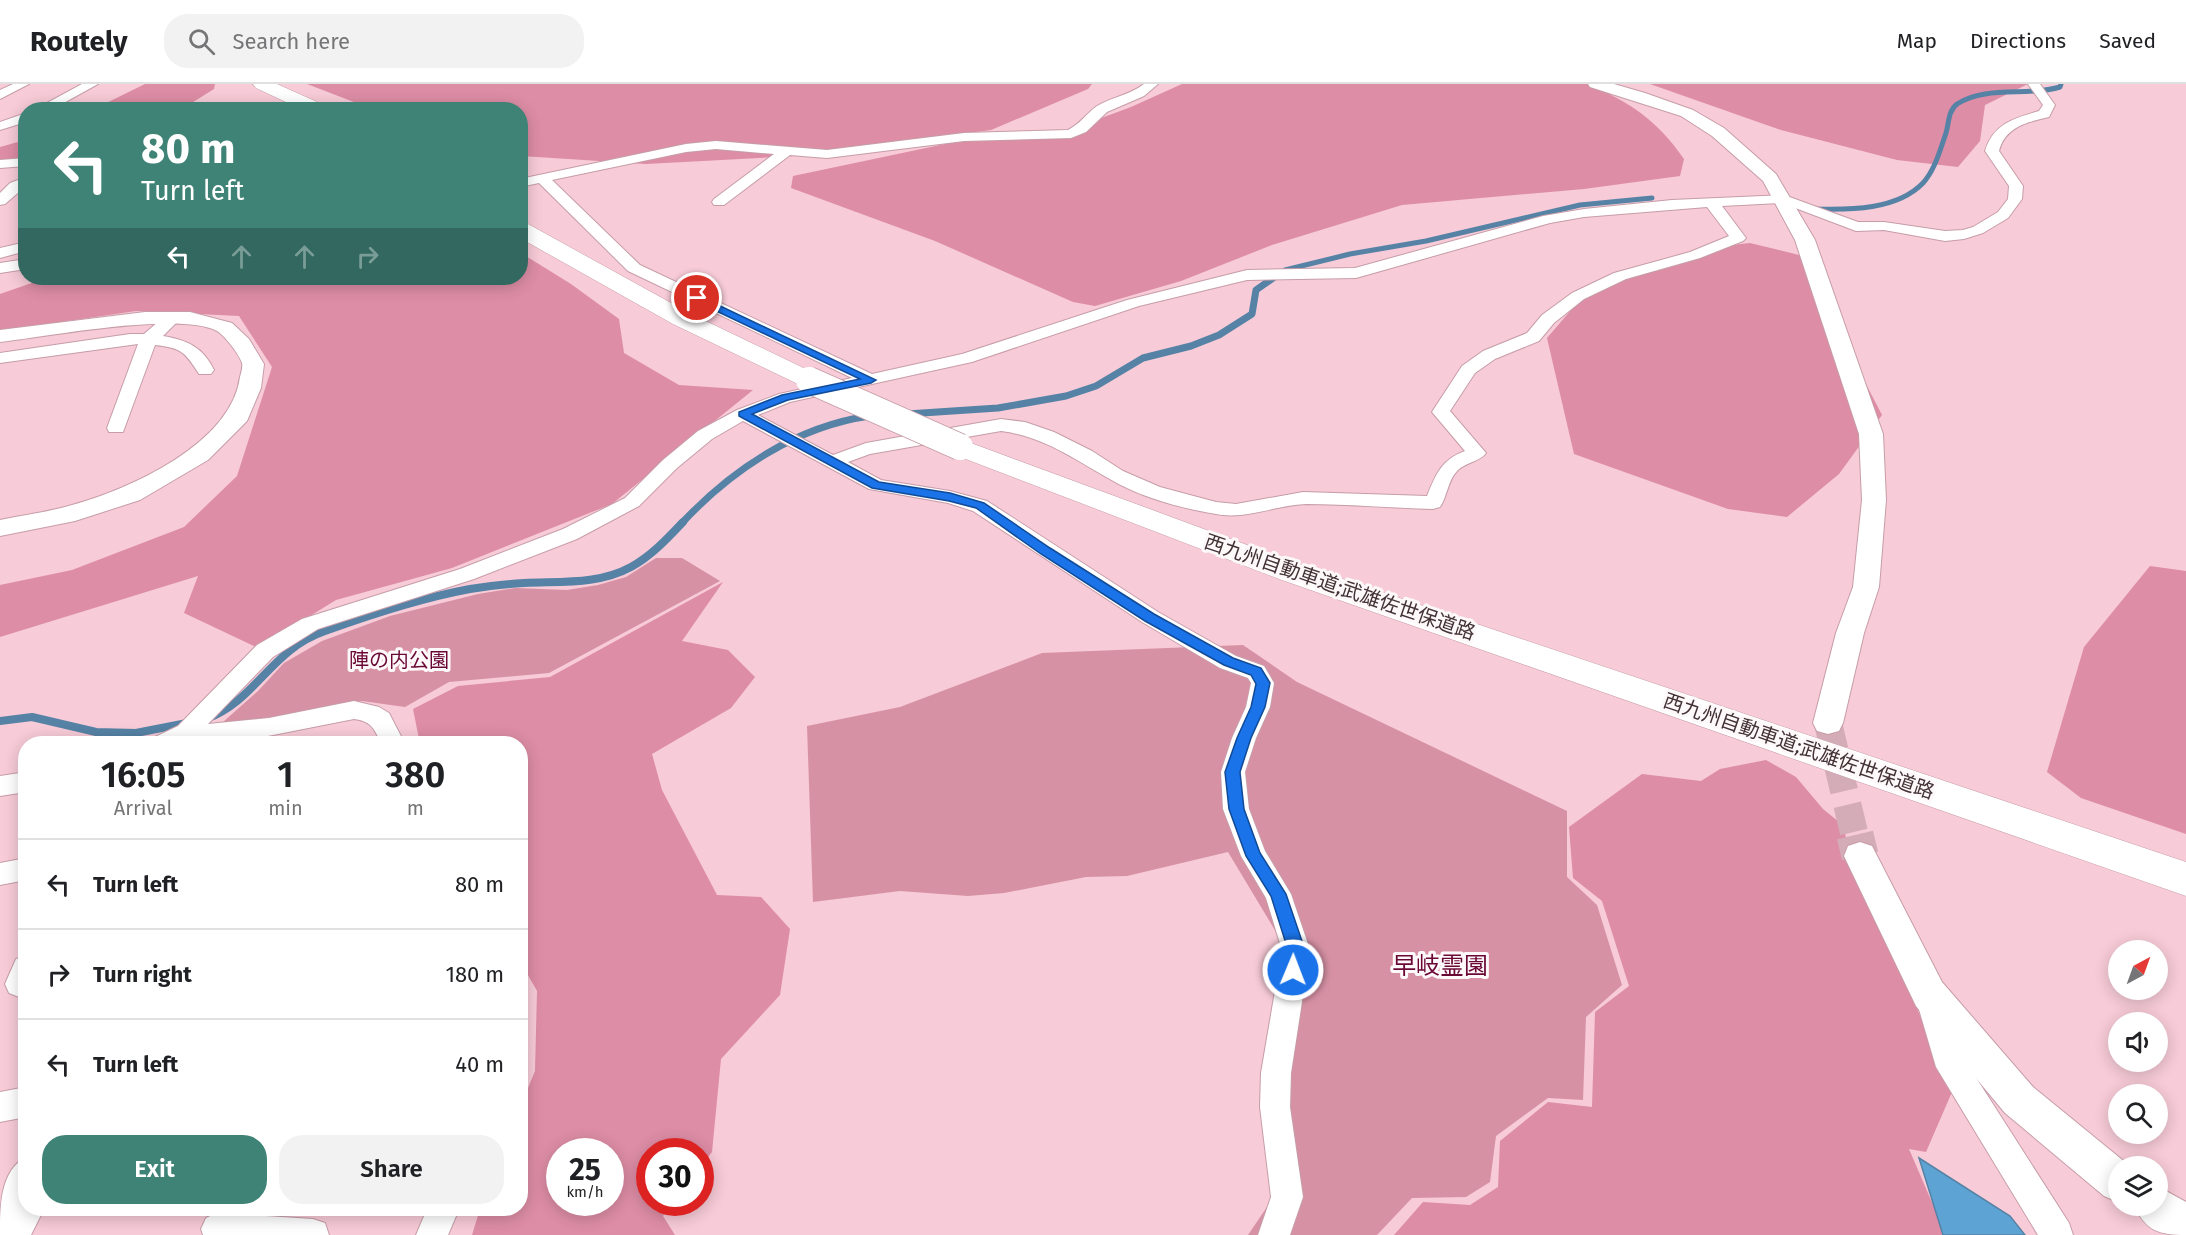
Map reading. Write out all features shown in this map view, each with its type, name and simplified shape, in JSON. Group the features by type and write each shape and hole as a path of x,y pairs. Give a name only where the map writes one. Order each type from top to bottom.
{"highway":[{"path":"262,84 301,102"},
{"path":"279,84 312,102"},
{"name":"西九州自動車道;武雄佐世保道路","path":"528,234 682,320 809,380 960,447 1293,573 2186,879"}],"street":[{"path":"0,95 23,84"},
{"path":"56,102 92,84"},
{"path":"528,181 706,146 827,154 964,137 1071,134 1081,129 1102,109 1140,93 1152,84"},
{"path":"1596,84 1687,113 1718,132 1770,178 1784,199 1805,240 1871,434 1874,500 1866,587 1850,633 1828,723"},
{"path":"178,736 186,732 266,651 310,624 467,574 570,534 632,502 670,464 705,435 743,414 785,398 966,358 1133,303 1247,275 1356,273 1548,219 1584,213 1661,205 1784,199 1856,228 1884,226 1945,236 1978,230 2003,215 2015,199 2016,186 1992,151 1994,138 2001,129 2044,114 2049,105 2034,84"},
{"path":"0,126 18,120"},
{"path":"719,202 785,152"},
{"path":"0,164 18,164"},
{"path":"542,178 634,268 871,380"},
{"path":"0,201 18,185"},
{"path":"834,461 866,449 1001,425 1025,428 1047,436 1116,474 1153,491 1216,508 1236,510 1303,498 1433,503 1439,494 1445,472 1457,461 1477,453 1441,412 1468,370 1489,355 1533,337 1548,320 1578,296 1595,287 1620,276 1695,255 1738,238 1712,203"},
{"path":"0,254 18,248"},
{"path":"0,268 18,265"},
{"path":"0,336 145,318 190,318 225,327 241,344 253,364 250,388 235,421 200,455 131,494 75,513 0,528"},
{"path":"116,428 148,340 173,318"},
{"path":"0,358 130,339 148,340 187,347 202,360 205,370"},
{"path":"743,414 784,438 834,461 876,485 950,497 980,506 1150,617 1228,662 1256,672 1263,683 1258,707 1244,738 1233,772 1236,809 1254,856 1278,894 1296,950 1276,1073 1275,1107 1287,1197 1274,1235"},
{"path":"186,732 204,735 354,710 370,712 382,718 390,736"},
{"path":"270,736 284,723"},
{"path":"0,786 18,783"},
{"path":"1860,856 1929,994 1946,1057 2057,1235"},
{"path":"0,874 18,871"},
{"path":"1929,994 2019,1100 2108,1174"},
{"path":"0,1107 18,1104"},
{"path":"0,1214 18,1186"},
{"path":"2168,1214 2186,1226"},
{"path":"12,1235 24,1216"},
{"path":"432,1235 440,1216"},
{"path":"218,1229 313,1235"}],"green space":[{"name":"陣の内公園","path":"656,558 682,558 720,581 549,673 449,682 405,707 362,701 288,716 225,725 223,722 258,691 284,663 322,641 390,616 478,594 515,588 567,590 598,585 626,577"},
{"name":"早岐霊園","path":"1243,645 1297,682 1567,811 1567,877 1597,905 1622,985 1586,1017 1583,1100 1548,1098 1496,1136 1490,1182 1466,1197 1412,1198 1377,1235 1248,1235 1273,1198 1285,947 1228,852 1127,876 1086,877 1004,893 968,896 900,891 813,902 807,726 900,707 1042,653"}],"shaded area":[{"path":"145,84 215,84 214,89 193,102 108,102"},
{"path":"307,84 1092,84 1088,89 991,130 796,156 646,164 528,156 528,102 354,102"},
{"path":"1182,84 1588,84 1617,98 1642,114 1664,134 1684,159 1680,176 1584,189 1402,205 1272,245 1181,281 1095,306 1073,302 935,241 791,188 793,176 983,136 1069,130 1131,107"},
{"path":"1650,84 2028,84 1985,105 1980,141 1958,167 1897,160 1781,130"},
{"path":"18,142 18,159 0,160 0,147"},
{"path":"1750,243 1799,255 1882,415 1839,474 1787,517 1728,509 1574,454 1547,338 1584,295 1609,283 1723,246"},
{"path":"528,257 571,284 619,319 624,353 679,385 753,390 612,504 452,568 336,600 258,648 184,613 198,576 0,637 0,585 72,570 184,527 237,476 272,367 239,316 136,311 0,331 0,294 26,285 528,285"},
{"path":"2150,566 2186,571 2186,834 2081,798 2047,772 2084,647"},
{"path":"723,582 682,641 728,650 755,677 731,708 652,754 662,790 717,895 761,897 790,929 780,995 721,1059 713,1138 636,1138 636,1216 663,1216 675,1235 472,1235 478,1216 528,1216 528,1088 535,1071 537,991 528,975 528,736 418,736 413,709 458,686 550,677"},
{"path":"1766,760 1796,777 1823,809 1844,826 1850,866 1906,982 1952,1092 1926,1152 1909,1149 1946,1235 1394,1235 1423,1202 1470,1205 1498,1187 1500,1141 1548,1102 1592,1107 1595,1012 1629,986 1602,901 1573,878 1569,827 1642,774 1701,781 1720,769"}],"water":[{"path":"1919,1158 2010,1216 2025,1235 1943,1235"}],"waterway":[{"path":"1815,209 1872,206 1900,199 1912,192 1923,183 1934,166 1954,107 1968,98 1994,93 2048,90 2060,87 2061,84"},
{"path":"1274,278 1285,270 1350,254 1426,241 1580,205 1652,198"},
{"path":"907,414 998,408 1066,396 1096,386 1143,358 1191,346 1219,335 1252,314 1256,290 1276,276"},
{"path":"681,524 721,486 791,440 843,421 870,416"},
{"path":"206,719 224,711 238,700 290,650 306,639 325,631 397,607 470,589 517,583 579,581 605,577 631,567 645,558 683,522"},
{"path":"0,721 32,717 96,732 136,733 187,723"}],"tunnel":[{"path":"1828,723 1855,837"},
{"path":"1855,835 1860,856"}],"route":[{"path":"697,298 871,380 785,398 743,414 784,438 834,461 876,485 950,497 980,506 1046,551 1193,643 1228,662 1256,672 1263,683 1258,707 1244,738 1233,772 1236,809 1254,856 1278,894 1296,950 1293,970"}]}
